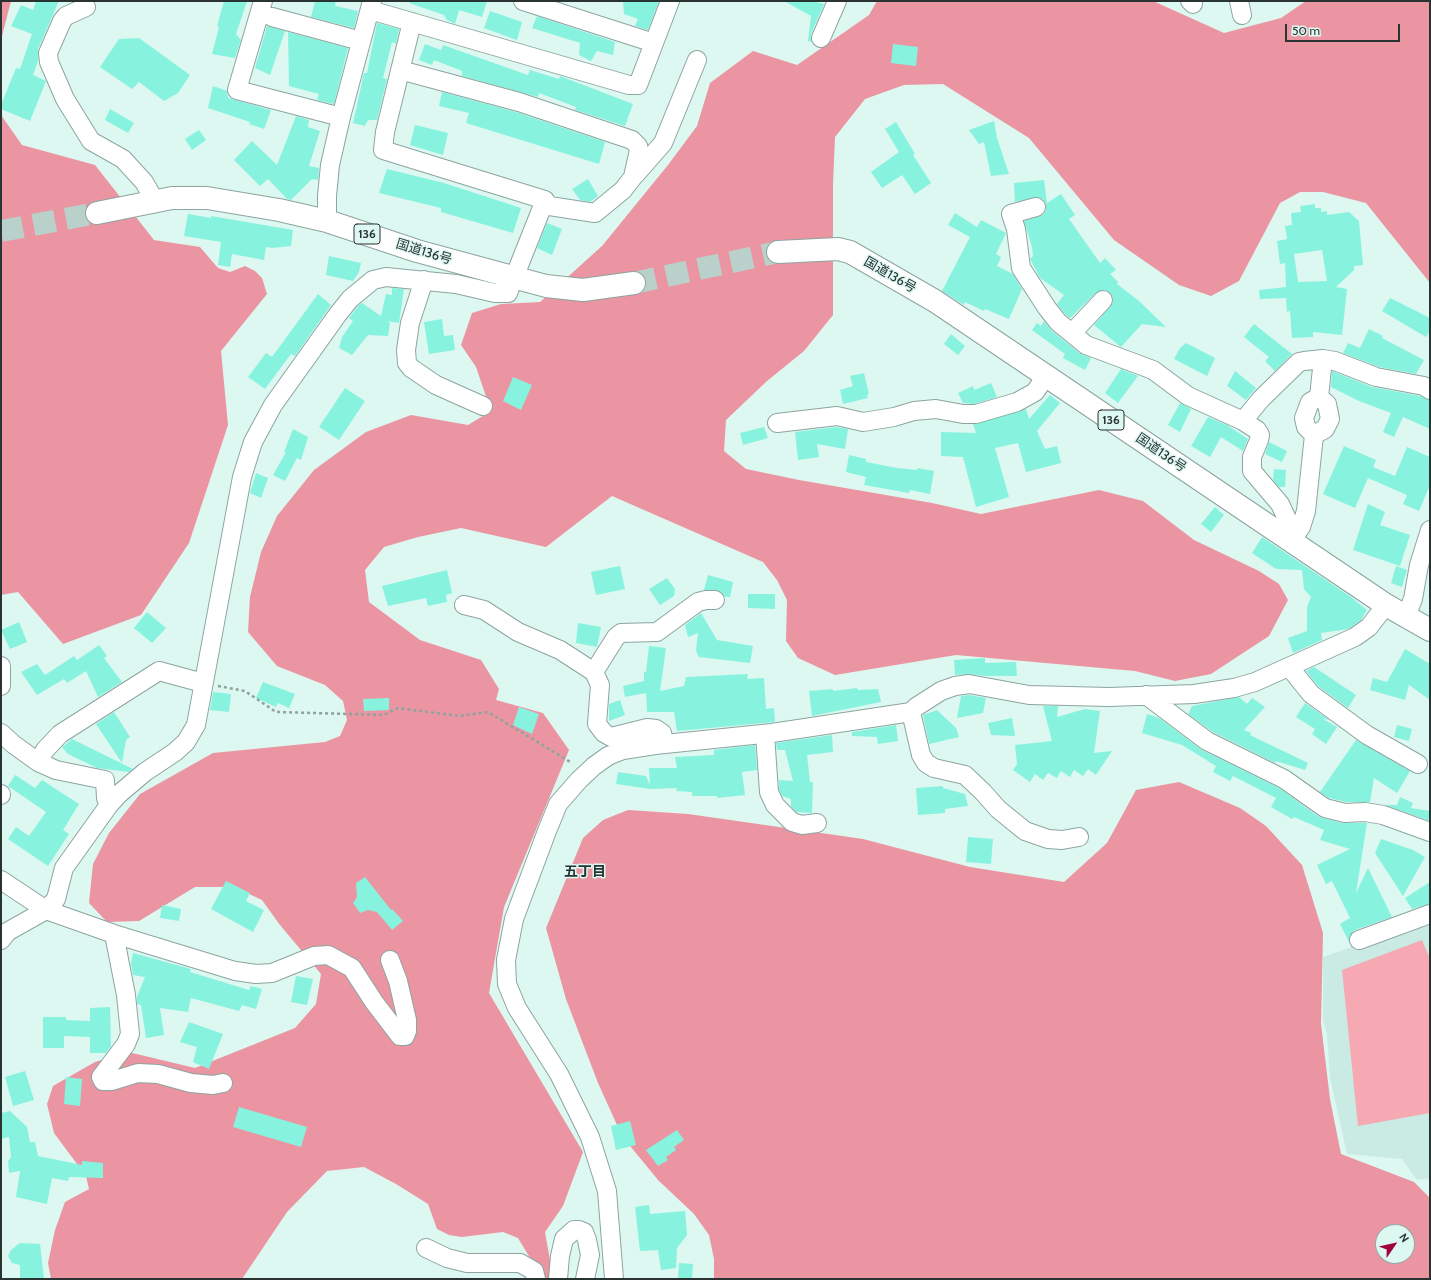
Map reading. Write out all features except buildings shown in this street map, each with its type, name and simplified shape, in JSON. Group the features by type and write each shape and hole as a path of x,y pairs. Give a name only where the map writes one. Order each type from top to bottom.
{"highway":[{"name":"国道136号","path":"97,213 155,201 190,197 207,198 279,210 327,221 417,251 546,286 583,290 634,283"},
{"name":"国道136号","path":"778,252 816,249 838,249 850,252 935,301 1046,376 1293,538 1386,605 1430,630"}],"street":[{"path":"263,1 237,90 341,117"},
{"path":"523,1 654,43"},
{"path":"327,221 327,196 330,165 341,117 371,5 412,22 629,85 638,85 670,1"},
{"path":"821,38 837,1"},
{"path":"86,7 66,16 62,21 48,53 49,62 65,99 91,141 123,159 144,182 155,201"},
{"path":"272,17 361,41"},
{"path":"1,940 7,932 46,910 56,899 64,868 109,805 118,794 145,772 175,752 186,742 196,725 242,477 253,442 273,405 350,299 373,280 386,277 456,284 495,293 508,293 545,200 383,150 385,132 412,22"},
{"path":"543,205 595,213 623,190 663,143 697,60"},
{"path":"400,70 519,102 632,140 639,150 633,177"},
{"path":"1036,207 1011,214 1016,229 1021,268 1047,308 1058,322 1086,345 1153,370 1188,396 1243,421 1257,430 1260,435 1252,456 1252,471 1280,504 1293,538"},
{"path":"424,280 410,323 406,350 407,363 411,368 436,384 483,406"},
{"path":"1072,333 1104,300"},
{"path":"1243,421 1261,399 1299,362 1324,359 1346,364 1376,377 1424,386 1430,390"},
{"path":"1293,538 1301,527 1306,511 1314,435 1325,429 1330,419 1327,404 1319,397 1324,359"},
{"path":"777,423 837,416 863,422 894,417 914,410 936,409 962,414 976,414 1017,402 1035,392 1046,376"},
{"path":"1406,616 1413,599 1419,565 1430,530"},
{"path":"594,672 616,637 621,633 657,632 698,602 715,600"},
{"path":"464,605 484,610 518,632 560,650 594,672 600,685 597,724 604,733 611,736 647,728 656,729 662,734 665,744"},
{"path":"614,1279 607,1191 590,1137 559,1074 517,1008 507,984 506,960 514,919 558,804 579,780 599,762 608,756 623,750 665,744 765,734 911,712 940,691 955,686 969,684 1029,695 1109,697 1194,694 1234,688 1256,682 1290,668 1355,637 1369,626 1386,605"},
{"path":"1,666 1,686"},
{"path":"1290,668 1311,694 1368,735 1418,764"},
{"path":"38,762 45,750 60,734 159,670 203,683"},
{"path":"1146,695 1207,740 1284,779 1325,808 1345,813 1365,812 1383,815 1430,832"},
{"path":"911,712 921,755 926,763 934,768 965,775 998,809 1025,831 1048,839 1062,840 1079,836"},
{"path":"1,733 13,744 38,762 56,770 105,780 106,798 109,805"},
{"path":"765,734 769,792 775,805 792,822 802,825 817,822"},
{"path":"1,880 46,910 114,934 235,971 256,974 272,973 314,956 328,956 352,968 374,1002 400,1036 405,1036 407,1031 407,1020 398,981 390,960"},
{"path":"1359,940 1430,914"},
{"path":"114,934 126,995 130,1034 126,1044 101,1077 103,1081 112,1081 138,1073 158,1074 191,1083 213,1085 223,1083"},
{"path":"558,1279 560,1256 564,1239 574,1230 584,1232 587,1240 590,1255 585,1279"},
{"path":"426,1248 446,1258 467,1263 520,1263 534,1271 536,1279"}],"path":[{"path":"203,683 245,691 276,712 384,715 398,708 459,716 488,712 570,763 599,762"}],"shaded area":[{"path":"1,1 11,1 1,40"},
{"path":"877,1 1153,1 1224,33 1281,18 1306,1 1430,1 1430,283 1366,203 1323,192 1300,192 1280,203 1239,281 1211,296 1179,285 1114,240 1029,138 943,84 904,85 865,99 835,137 833,184 833,315 804,351 767,381 726,420 724,451 746,469 799,480 932,503 981,514 1099,490 1143,501 1194,540 1259,571 1279,584 1288,600 1269,636 1211,674 1175,681 1135,671 956,655 835,675 798,658 786,641 787,600 777,580 763,562 612,496 546,547 461,528 418,537 384,547 365,570 369,602 420,640 481,660 499,689 496,700 543,713 569,750 504,907 489,993 583,1152 563,1206 545,1232 551,1266 555,1279 537,1279 535,1266 518,1238 503,1232 462,1237 449,1235 437,1229 428,1204 396,1184 364,1167 327,1171 287,1212 242,1279 51,1279 48,1263 55,1230 65,1202 89,1189 86,1176 54,1133 47,1104 53,1086 95,1062 128,1052 195,1068 295,1028 316,1004 321,974 280,925 262,900 234,887 195,887 139,921 107,922 89,903 93,864 109,833 140,794 213,753 325,742 340,736 347,720 343,701 325,685 277,666 248,632 250,597 261,552 277,516 314,470 366,432 411,415 468,425 491,411 476,367 461,345 472,313 501,304 540,302 602,246 668,165 697,126 710,83 753,51 797,65 869,15"},
{"path":"1,115 22,145 95,165 154,240 200,247 218,268 230,272 245,266 255,271 262,278 267,294 221,351 228,425 189,543 141,615 63,644 18,592 1,595"},
{"path":"1179,782 1240,808 1266,826 1302,865 1323,933 1321,1024 1330,1099 1341,1154 1414,1182 1430,1198 1430,1279 714,1279 714,1259 709,1235 694,1214 658,1180 622,1136 598,1083 566,999 546,928 583,838 603,820 628,810 688,814 863,839 970,867 1064,882 1107,843 1136,790"},
{"path":"1430,920 1430,1178 1417,1180 1402,1159 1347,1154 1330,1078 1327,1034 1323,1021 1323,957"},
{"path":"1422,940 1430,959 1430,1113 1358,1126 1342,970"}],"tunnel":[{"path":"1,231 97,213"},
{"path":"634,283 778,252"}],"district":[{"name":"五丁目","path":"585,872"}]}
